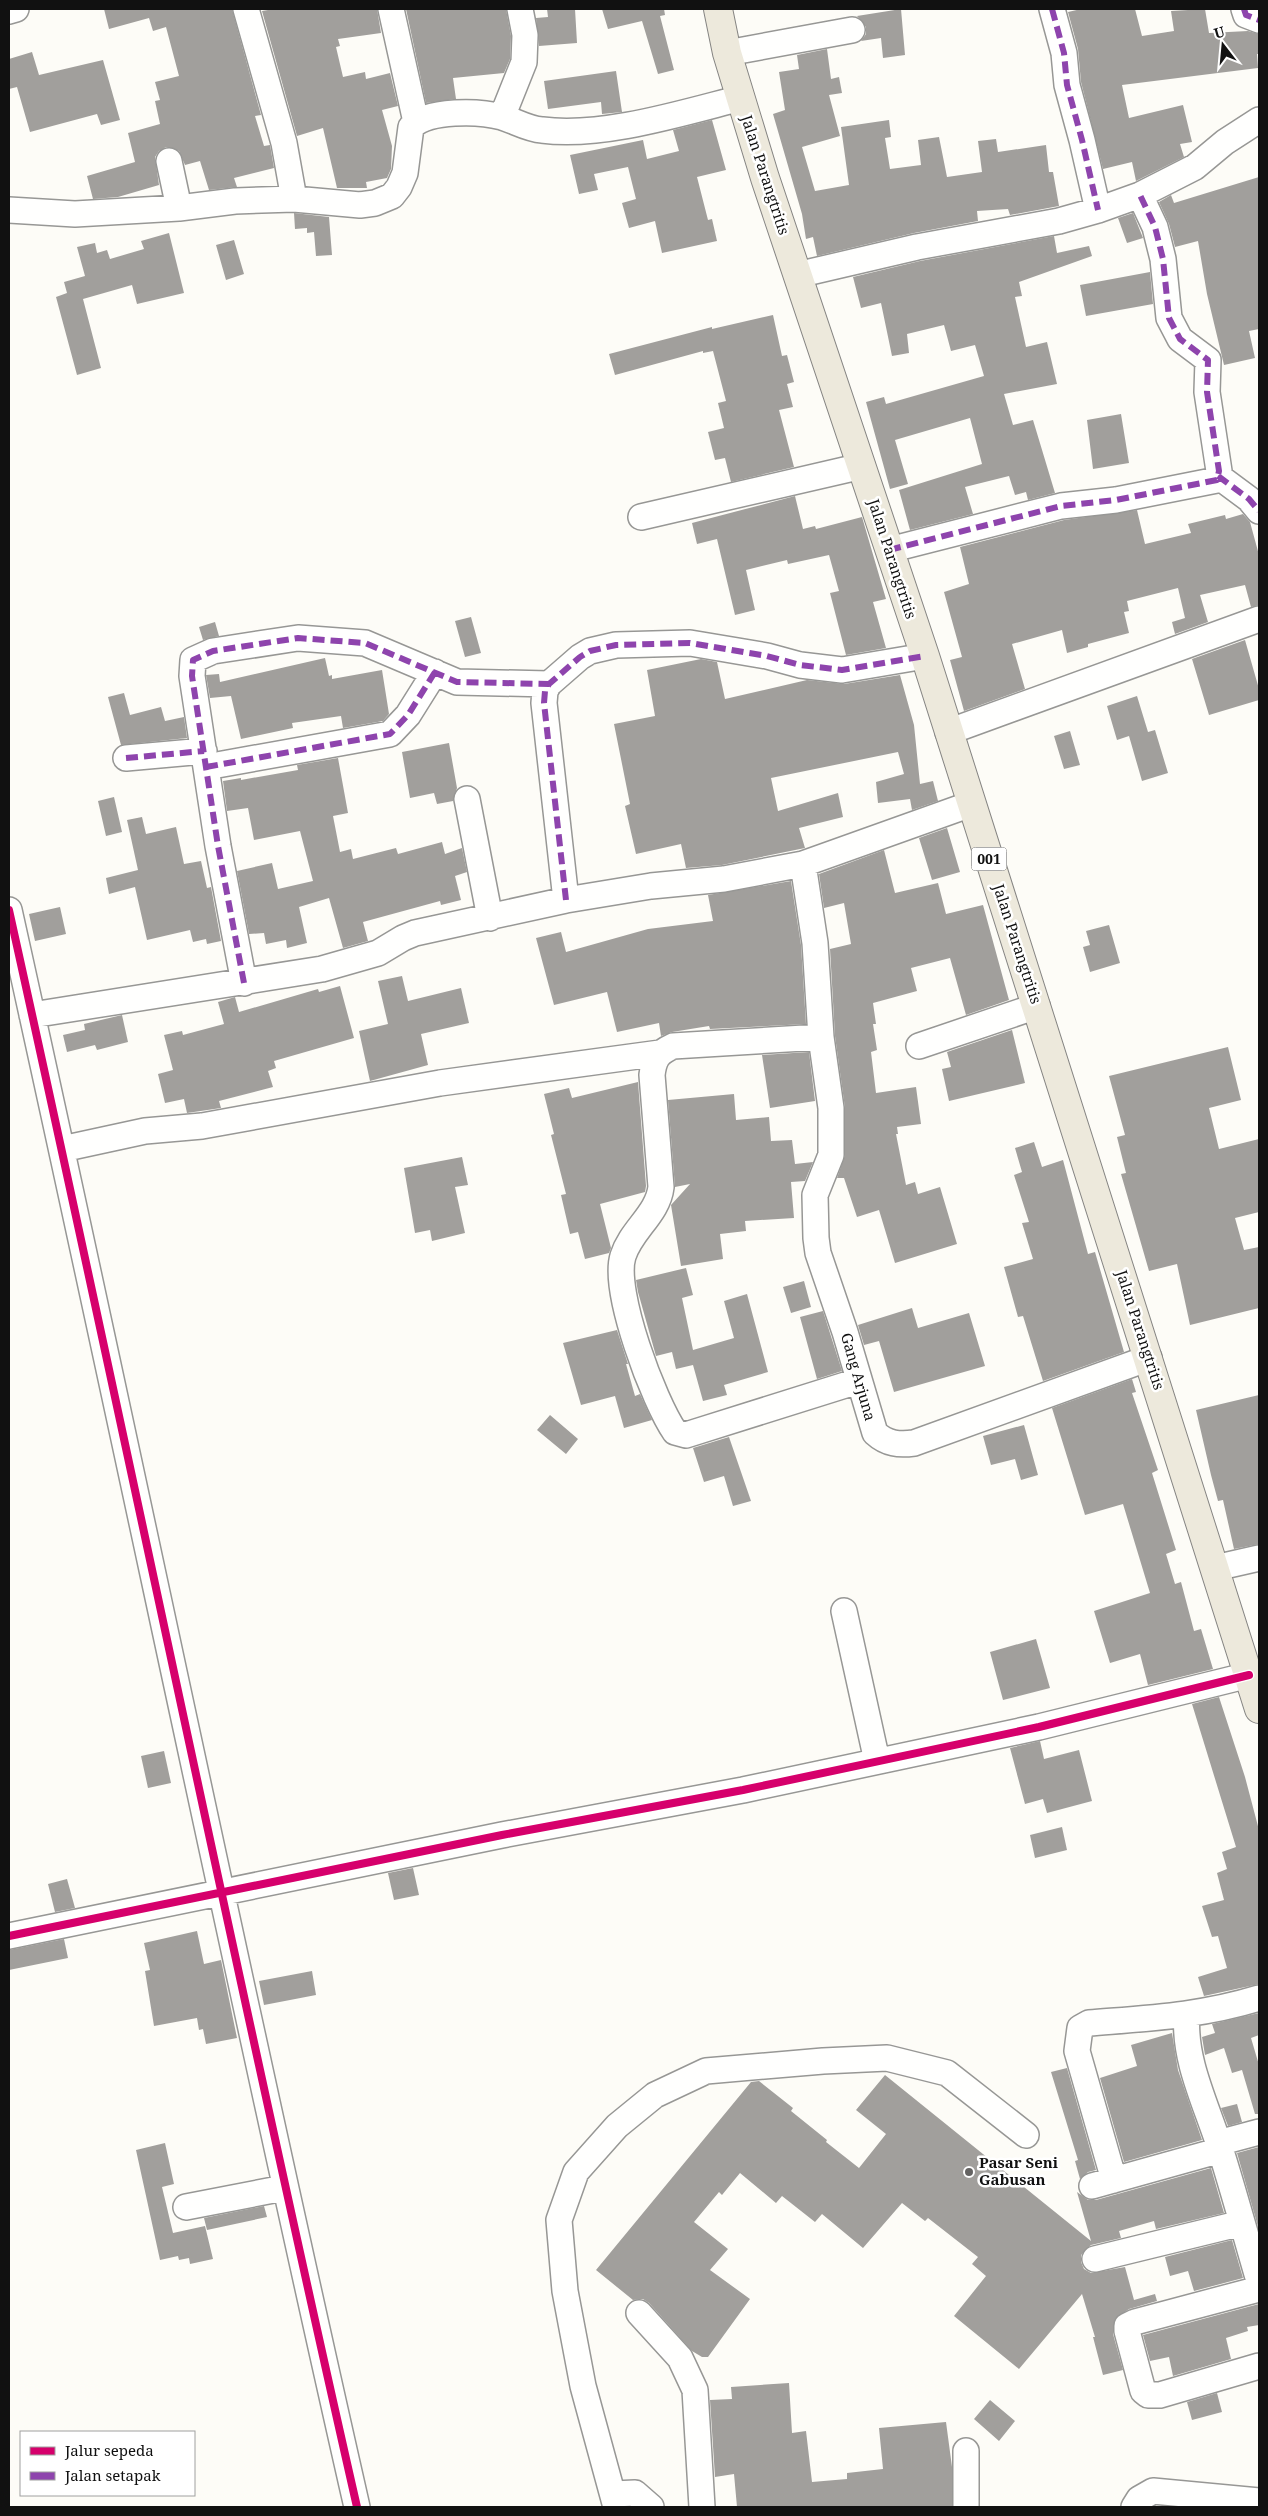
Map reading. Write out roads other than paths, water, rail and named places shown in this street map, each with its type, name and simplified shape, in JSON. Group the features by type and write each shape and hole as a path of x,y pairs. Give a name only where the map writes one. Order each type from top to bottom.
{"main road":[{"name":"Jalan Parangtritis","path":"718,9 727,53 797,275 925,656 1259,1709"}],"street":[{"path":"9,11 16,9"},
{"path":"246,9 284,143 294,199"},
{"path":"391,9 416,122"},
{"path":"502,117 524,62 525,35 520,9"},
{"path":"1052,9 1064,53 1067,85 1098,210"},
{"path":"1244,9 1246,14 1259,20"},
{"path":"727,53 852,30"},
{"path":"9,210 75,214 179,208 235,201 294,199 360,205 375,203 392,196 399,187 405,173 409,134 416,122 435,115 486,114 502,117 538,130 557,132 629,125 741,98"},
{"path":"797,275 917,247 1059,221 1098,210 1140,195 1195,167 1224,142 1259,120"},
{"path":"169,161 179,208"},
{"path":"890,550 1061,506 1116,500 1217,480 1207,392 1208,360 1180,340 1169,318 1163,259 1154,227 1140,195"},
{"path":"641,517 862,466"},
{"path":"1218,476 1249,499 1259,511"},
{"path":"948,732 1259,619"},
{"path":"244,982 218,846 191,666 193,660 200,655 298,638 364,643 457,682 549,684"},
{"path":"566,900 544,703 545,691 549,684 590,651 616,645 690,643 767,656 800,665 842,670 925,656"},
{"path":"126,758 205,759 390,734 408,715 435,672"},
{"path":"468,799 490,918"},
{"path":"32,1015 244,982 355,961 378,953 403,938 415,934 566,900 651,886 724,879 803,864 971,804"},
{"path":"62,1149 145,1131 202,1126 440,1083 660,1052 673,1046 821,1037 815,943 803,864"},
{"path":"9,910 62,1149 284,2188 357,2507"},
{"path":"919,1046 1037,1006"},
{"name":"Gang Arjuna","path":"821,1037 831,1108 831,1155 815,1194 818,1253 845,1332 875,1433 883,1440 899,1445 914,1443 1149,1358"},
{"path":"660,1052 653,1061 652,1075 661,1187 660,1199 629,1243 622,1257 622,1271 631,1324 648,1378 669,1424 675,1432 686,1436 858,1381"},
{"path":"1215,1568 1259,1558"},
{"path":"844,1611 876,1761"},
{"path":"9,1936 502,1835 753,1788 1039,1726 1249,1675"},
{"path":"1259,1998 1187,2016 1089,2023 1080,2028 1077,2051 1103,2183 1220,2147 1259,2132"},
{"path":"1187,2016 1186,2032 1192,2063 1220,2147 1259,2281"},
{"path":"651,2507 634,2493 614,2501 583,2386 566,2291 559,2220 576,2172 617,2126 655,2095 706,2071 823,2061 888,2058 947,2073 1026,2136"},
{"path":"186,2207 284,2188"},
{"path":"1095,2259 1242,2223"},
{"path":"1259,2289 1135,2322 1128,2326 1127,2331 1143,2391 1148,2396 1160,2395 1259,2366"},
{"path":"639,2313 680,2358 695,2390 702,2507"},
{"path":"966,2451 966,2507"},
{"path":"1134,2507 1138,2499 1153,2491 1259,2501"}],"place":[{"name":"Pasar Seni Gabusan","path":"969,2172"}]}
